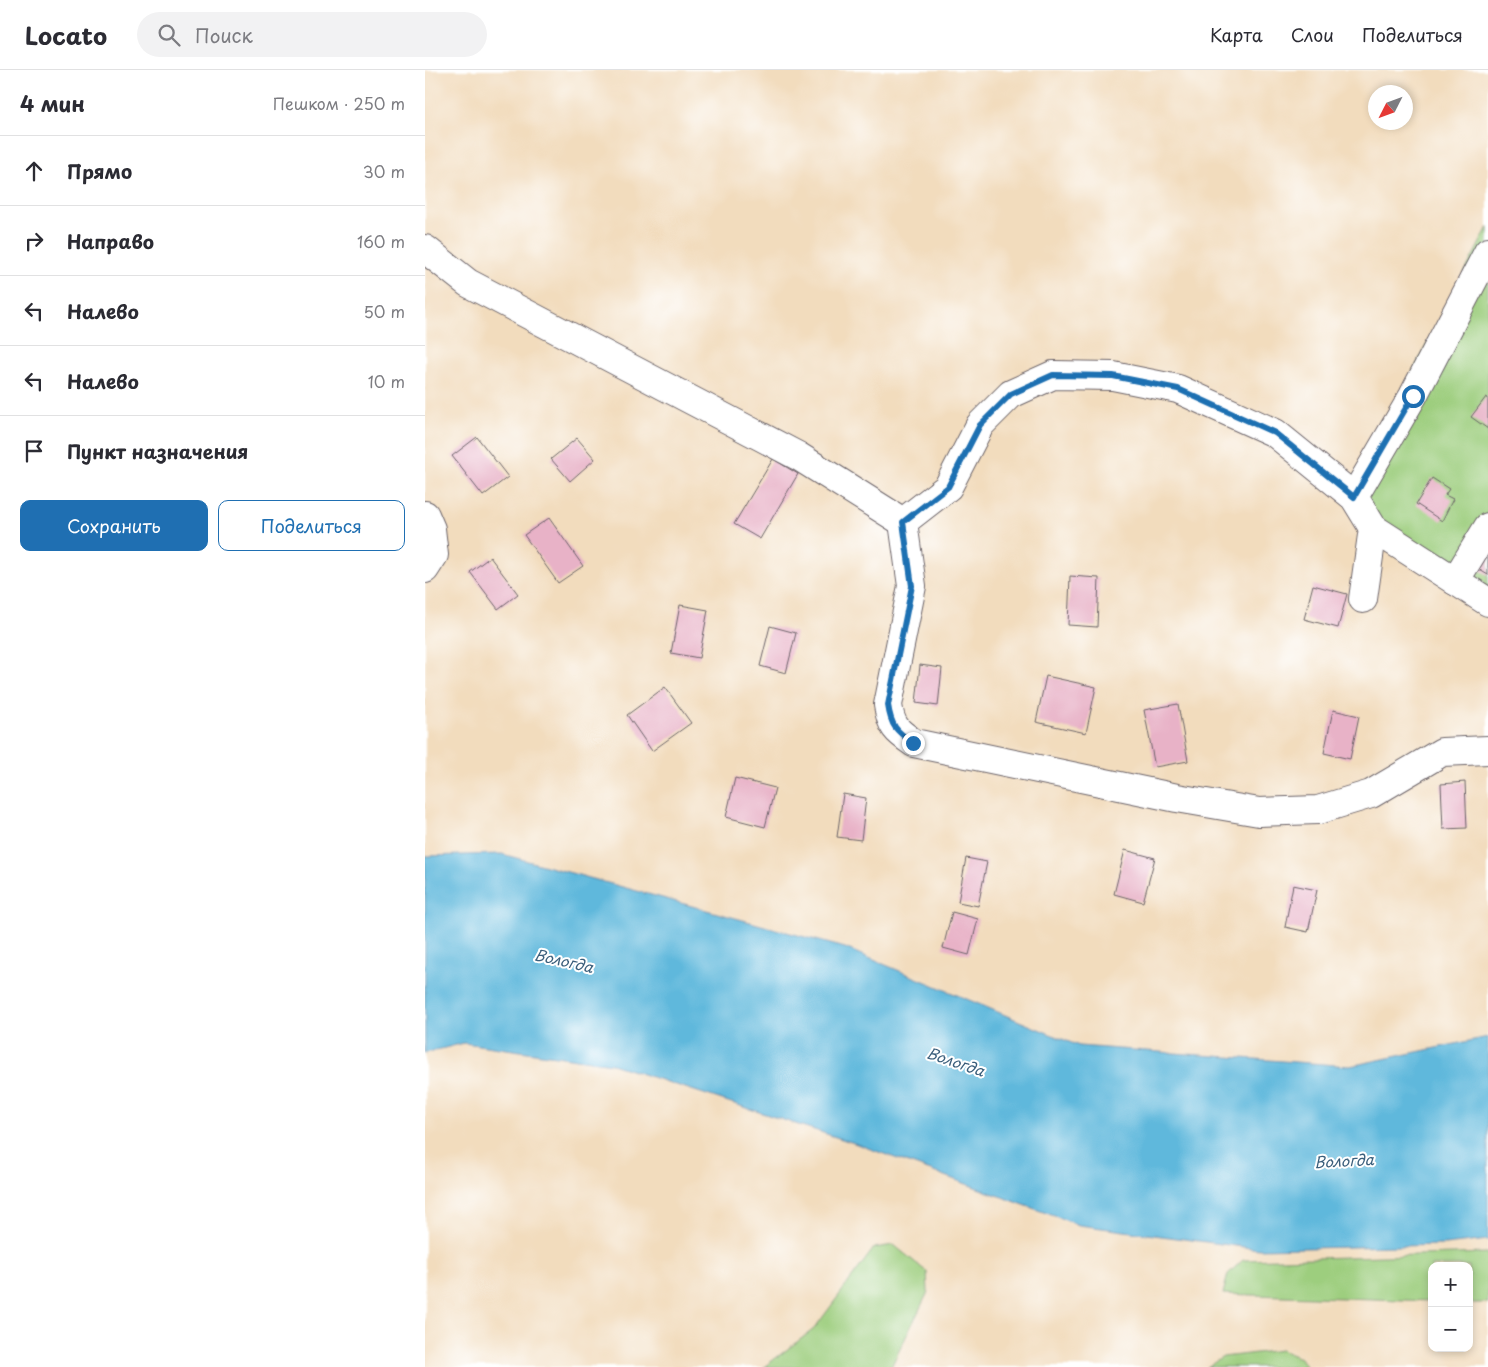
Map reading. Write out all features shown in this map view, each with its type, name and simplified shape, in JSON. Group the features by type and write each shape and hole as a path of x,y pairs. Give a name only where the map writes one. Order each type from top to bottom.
{"street":[{"path":"425,249 468,283 798,456 903,522 912,586 888,705 890,718 895,729 913,743 1177,798 1259,812 1318,810 1371,794 1442,752 1488,750"},
{"path":"1354,497 1413,396 1488,252"},
{"path":"903,522 948,487 980,425 1011,394 1053,375 1113,376 1178,389 1275,433 1354,497 1373,528 1488,602"},
{"path":"425,515 431,529 434,555 425,569"},
{"path":"1455,581 1488,527"},
{"path":"1363,599 1373,528"}],"green space":[{"path":"1488,227 1488,588 1345,502"},
{"path":"894,1245 927,1272 928,1292 891,1367 764,1367 814,1329 874,1248"},
{"path":"1488,1253 1488,1303 1473,1303 1473,1262 1428,1262 1428,1301 1223,1294 1228,1274 1243,1260"},
{"path":"1281,1350 1300,1358 1306,1367 1207,1367 1223,1357"}],"water":[{"name":"Вологда","path":"502,854 845,948 1079,1046 1350,1066 1488,1037 1488,1240 1445,1245 1259,1249 1079,1225 854,1143 612,1064 464,1043 425,1053 425,856"}],"building":[{"path":"1486,397 1488,398 1488,429 1471,417"},
{"path":"477,437 508,477 483,496 452,456"},
{"path":"577,438 595,459 570,481 551,459"},
{"path":"773,459 798,474 760,539 734,524"},
{"path":"1432,478 1449,489 1445,495 1453,499 1442,521 1416,504"},
{"path":"549,518 583,566 558,583 524,535"},
{"path":"1488,552 1488,575 1478,569"},
{"path":"490,557 518,594 498,609 470,572"},
{"path":"1070,576 1099,578 1097,627 1068,625"},
{"path":"1313,585 1347,594 1338,628 1304,619"},
{"path":"680,605 708,610 699,658 671,653"},
{"path":"770,626 796,633 786,673 760,666"},
{"path":"920,665 942,668 938,706 916,703"},
{"path":"1046,676 1096,687 1086,733 1036,722"},
{"path":"665,687 691,723 652,751 627,715"},
{"path":"1178,704 1188,761 1155,767 1144,710"},
{"path":"1333,710 1359,716 1350,759 1324,753"},
{"path":"735,778 775,788 765,827 726,817"},
{"path":"1465,782 1467,828 1443,829 1441,784"},
{"path":"843,794 866,798 861,840 837,837"},
{"path":"1125,850 1155,858 1143,902 1114,894"},
{"path":"966,858 987,862 978,906 958,902"},
{"path":"1293,885 1317,890 1308,932 1285,927"},
{"path":"952,912 978,919 969,955 943,948"}],"route":[{"path":"913,743 895,729 890,718 888,705 912,586 903,522 948,487 980,425 1011,394 1053,375 1113,376 1178,389 1275,433 1354,497 1413,396"}]}
